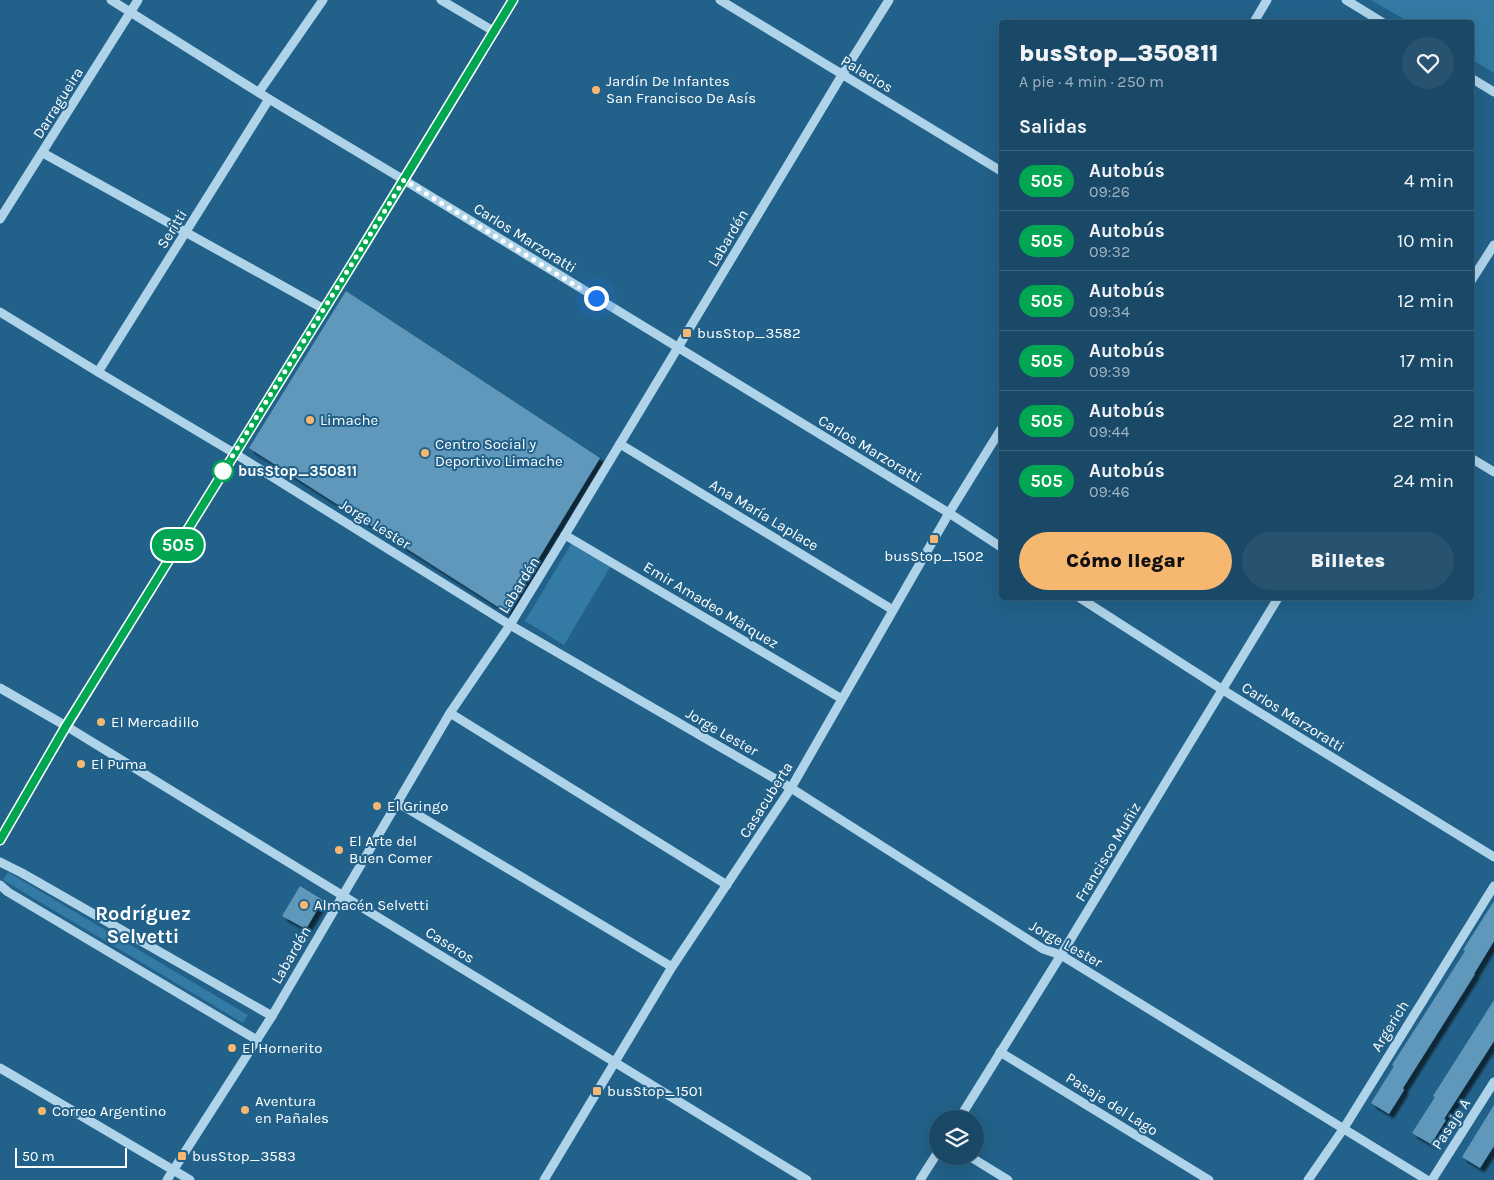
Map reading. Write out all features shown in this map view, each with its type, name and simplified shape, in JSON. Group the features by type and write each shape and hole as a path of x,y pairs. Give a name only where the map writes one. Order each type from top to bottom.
{"street":[{"name":"Carlos Marzoratti","path":"111,0 269,99 949,513 999,546"},
{"name":"Darragueira","path":"0,220 138,0"},
{"path":"260,92 324,0"},
{"path":"441,0 494,32"},
{"path":"0,840 66,726 324,310 513,0"},
{"name":"Palacios","path":"720,0 999,170"},
{"name":"Labardén","path":"167,1180 272,1016 450,713 510,625 842,74 889,0"},
{"path":"1255,20 1267,0"},
{"path":"1346,0 1379,20"},
{"path":"1474,80 1494,92"},
{"name":"Seritti","path":"98,372 269,99"},
{"path":"43,152 324,310"},
{"path":"1474,276 1494,245"},
{"name":"Jorge Lester","path":"0,312 234,453 510,625 791,788 1043,949 1062,955 1427,1180"},
{"name":"Casacuberta","path":"544,1180 672,967 791,788 949,513 999,432"},
{"name":"Ana María Laplace","path":"620,444 893,610"},
{"path":"1474,460 1494,472"},
{"name":"Emir Amadeo Märquez","path":"565,535 842,699"},
{"name":"Carlos Marzoratti","path":"1083,600 1223,690 1494,857"},
{"name":"Francisco Muñiz","path":"965,1110 1062,955 1277,600"},
{"name":"Caseros","path":"0,688 66,726 807,1180"},
{"path":"450,713 727,885"},
{"path":"398,803 672,967"},
{"path":"0,862 272,1016"},
{"path":"0,885 17,898 257,1040"},
{"name":"Argerich","path":"1308,1180 1344,1128 1494,886"},
{"name":"Pasaje del Lago","path":"1000,1052 1209,1180"},
{"path":"0,1068 190,1180"},
{"name":"Pasaje A","path":"1432,1180 1494,1082"},
{"path":"920,1180 930,1165"},
{"path":"983,1165 1008,1180"}],"shaded area":[{"path":"1371,0 1494,0 1494,73 1474,61 1474,20 1406,20"},
{"path":"573,541 612,564 564,645 525,621"},
{"path":"8,872 248,1015 243,1023 3,880"}],"building":[{"name":"Centro Social y Deportivo Limache","path":"346,291 600,458 506,612 249,448"},
{"name":"Almacén Selvetti","path":"300,886 323,900 306,929 282,916"},
{"path":"1494,901 1494,941 1403,1088 1404,1090 1389,1114 1371,1103 1394,1066 1392,1065 1465,951 1463,950"},
{"path":"1494,1000 1494,1041 1444,1119 1446,1120 1431,1144 1412,1133 1435,1097 1433,1096"},
{"path":"1494,1105 1494,1146 1480,1168 1462,1157"}],"bus line":[{"name":"505","path":"0,840 66,726 324,310 513,0"}],"place":[{"name":"Jardín De Infantes San Francisco De Asís","path":"596,90"},
{"name":"busStop_3582","path":"687,333"},
{"name":"Limache","path":"310,420"},
{"name":"Centro Social y Deportivo Limache","path":"425,453"},
{"name":"busStop_350811","path":"223,471"},
{"name":"busStop_1502","path":"934,539"},
{"name":"El Mercadillo","path":"101,722"},
{"name":"El Puma","path":"81,764"},
{"name":"El Gringo","path":"377,806"},
{"name":"El Arte del Buen Comer","path":"339,850"},
{"name":"Almacén Selvetti","path":"304,905"},
{"name":"El Hornerito","path":"232,1048"},
{"name":"busStop_1501","path":"597,1091"},
{"name":"Aventura en Pañales","path":"245,1110"},
{"name":"Correo Argentino","path":"42,1111"},
{"name":"busStop_3583","path":"182,1156"}],"district":[{"name":"Rodríguez Selvetti","path":"143,924"}],"route":[{"path":"223,471 404,180 596,298"}]}
